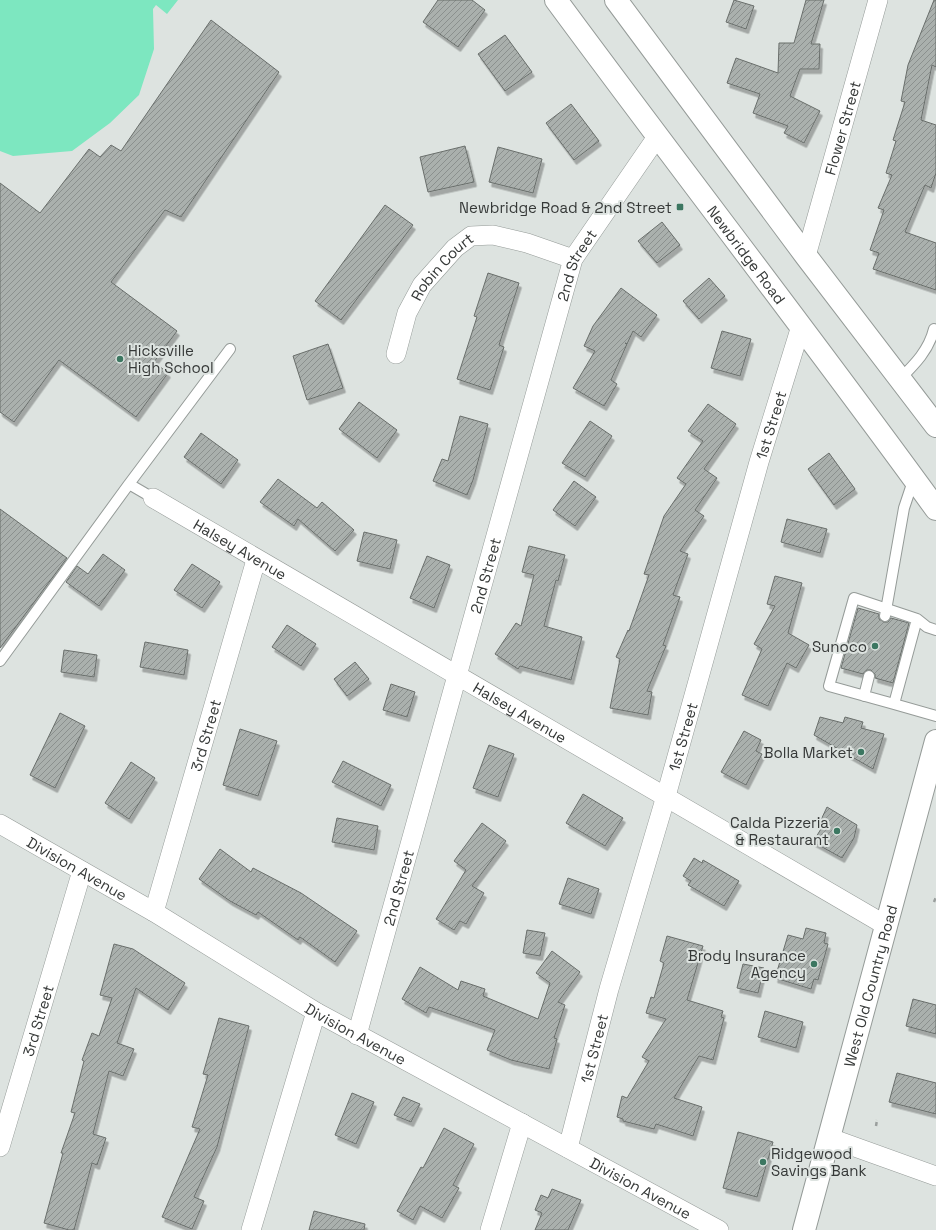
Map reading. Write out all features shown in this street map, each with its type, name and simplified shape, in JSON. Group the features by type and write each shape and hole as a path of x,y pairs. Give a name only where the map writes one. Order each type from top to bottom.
{"main road":[{"name":"Newbridge Road","path":"556,0 657,137 801,326 936,509"},
{"path":"624,5 806,256 936,426"},
{"name":"West Old Country Road","path":"804,1230 936,741"}],"street":[{"name":"Flower Street","path":"806,256 878,0"},
{"name":"2nd Street","path":"357,1035 573,259 657,137"},
{"name":"Robin Court","path":"396,354 407,313 422,285 455,248 471,236 493,235 527,243 573,259"},
{"name":"1st Street","path":"568,1148 609,989 666,796 759,462 801,326"},
{"name":"Halsey Avenue","path":"153,498 256,560 666,796 887,926"},
{"name":"3rd Street","path":"154,912 256,560"},
{"name":"Division Avenue","path":"0,824 154,912 316,1012 719,1230"},
{"name":"3rd Street","path":"0,1147 82,871"},
{"path":"251,1230 316,1012"},
{"path":"490,1230 522,1123"},
{"path":"830,1138 936,1176"}],"lane":[{"path":"900,379 917,361 931,340 934,329"},
{"path":"0,661 129,484 230,350"},
{"path":"885,611 904,508 914,478"},
{"path":"129,484 153,498"},
{"path":"936,630 927,627 917,618 885,611 854,598 829,686 936,716"},
{"path":"894,704 917,618"},
{"path":"864,696 869,676"}],"path":[{"path":"934,902 936,897"},
{"path":"876,1126 877,1120"}],"green space":[{"path":"0,0 178,0 167,14 156,5 153,9 154,49 139,95 110,123 72,151 13,156 0,151"}],"building":[{"path":"438,0 472,0 485,10 458,47 423,22"},
{"path":"734,0 754,6 746,29 726,22"},
{"path":"806,0 824,0 811,44 820,44 819,69 800,69 790,96 820,111 804,143 784,133 788,126 753,113 760,94 727,83 736,58 778,73 779,43 794,43"},
{"path":"934,0 936,0 936,67 932,65 921,120 936,125 936,173 931,188 925,185 905,232 936,243 936,290 873,269 879,253 870,250 884,210 878,208 892,175 886,173 896,141 893,140 905,102 901,101 908,65"},
{"path":"211,20 279,72 181,217 165,210 111,282 177,331 154,362 168,373 136,417 59,360 14,422 0,412 0,183 40,213 89,149 100,157 111,145 121,151"},
{"path":"505,35 532,72 505,91 478,54"},
{"path":"571,104 599,141 574,160 546,123"},
{"path":"465,146 474,182 428,192 420,157"},
{"path":"498,147 542,159 533,193 489,182"},
{"path":"385,205 413,225 341,320 315,301"},
{"path":"662,222 680,245 657,263 638,241"},
{"path":"488,273 519,283 499,345 504,347 490,390 457,379 477,317 474,316"},
{"path":"709,278 725,296 699,319 683,301"},
{"path":"621,288 657,315 641,337 633,331 611,380 617,384 604,406 573,388 595,351 584,346 593,326"},
{"path":"722,331 751,339 740,376 711,368"},
{"path":"328,344 343,388 307,400 293,356"},
{"path":"359,402 397,430 377,458 339,429"},
{"path":"708,404 736,424 704,469 717,478 695,510 704,516 680,551 688,554 673,595 680,597 663,645 666,646 647,691 652,692 648,715 610,708 620,659 616,657 628,630 629,631 649,575 644,574 664,516 686,484 677,478 703,441 688,431"},
{"path":"460,416 488,424 473,480 467,495 433,481 442,459 448,461"},
{"path":"590,421 612,436 585,477 562,463"},
{"path":"201,433 238,460 221,484 184,457"},
{"path":"829,453 855,489 834,505 808,469"},
{"path":"278,479 317,508 322,502 354,530 335,551 298,519 294,526 260,502"},
{"path":"574,481 596,497 575,526 553,510"},
{"path":"0,509 67,558 0,648"},
{"path":"787,519 827,529 820,553 781,542"},
{"path":"364,532 397,540 390,569 357,561"},
{"path":"529,546 565,555 558,581 556,580 544,626 582,637 571,680 520,666 518,669 495,654 516,623 521,626 534,575 522,572"},
{"path":"103,554 125,570 99,606 66,582 77,566 88,574"},
{"path":"427,556 450,565 434,608 410,598"},
{"path":"192,564 220,582 202,608 174,590"},
{"path":"775,576 802,583 788,633 809,645 796,668 787,663 768,706 742,695 762,649 754,644 775,606 767,604"},
{"path":"858,608 879,614 879,619 884,622 888,622 891,618 909,623 893,683 875,678 875,674 871,670 867,670 863,674 841,668"},
{"path":"287,625 316,644 301,666 272,647"},
{"path":"145,642 188,650 184,675 140,667"},
{"path":"64,650 97,655 94,677 61,672"},
{"path":"355,662 369,679 347,696 334,679"},
{"path":"391,684 415,692 407,717 383,710"},
{"path":"60,713 85,726 55,788 30,775"},
{"name":"Bolla Market","path":"820,717 843,723 845,717 863,722 861,728 884,734 873,769 814,735"},
{"path":"240,729 277,741 258,796 223,785"},
{"path":"744,731 761,740 756,751 762,754 746,785 721,772"},
{"path":"489,745 514,754 498,797 473,788"},
{"path":"343,761 391,785 381,806 332,782"},
{"path":"131,762 155,778 129,819 105,803"},
{"path":"583,794 623,818 605,846 566,823"},
{"name":"Calda Pizzeria & Restaurant","path":"827,807 857,825 854,838 842,858 813,842 824,824 820,822"},
{"path":"337,818 378,826 374,850 332,842"},
{"path":"482,823 506,841 472,886 484,893 466,924 460,921 454,930 436,919 466,870 454,861"},
{"path":"220,849 251,872 253,868 301,893 357,931 335,962 300,937 298,940 258,912 256,915 230,901 199,879"},
{"path":"694,858 702,863 703,860 739,881 724,906 688,885 691,881 683,876"},
{"path":"568,878 599,889 591,914 559,904"},
{"path":"806,928 826,933 824,943 828,944 818,980 814,979 811,989 775,978 788,935 803,939"},
{"path":"527,930 545,933 540,956 523,953"},
{"path":"667,936 703,946 687,1000 723,1011 721,1017 724,1018 713,1060 699,1056 674,1098 702,1107 693,1136 656,1124 654,1129 623,1121 623,1119 617,1117 622,1096 627,1098 649,1061 642,1057 666,1019 646,1013 651,997 654,998 664,963 660,961"},
{"path":"114,944 133,949 185,983 168,1010 136,988 117,1043 134,1049 123,1076 109,1071 93,1134 106,1138 97,1165 92,1163 74,1230 69,1230 44,1223 63,1153 61,1153 75,1113 71,1112 84,1061 82,1060 92,1033 99,1036 112,998 100,995"},
{"path":"552,951 580,972 558,1002 565,1005 554,1038 557,1039 549,1069 511,1060 487,1050 495,1030 429,1007 426,1013 402,999 420,967 458,990 461,981 485,989 483,996 538,1019 550,983 536,973"},
{"path":"743,964 764,968 758,993 737,988"},
{"path":"913,999 936,1005 936,1034 906,1026"},
{"path":"765,1011 803,1022 796,1048 758,1037"},
{"path":"219,1018 249,1026 217,1147 194,1197 204,1201 192,1229 162,1217 200,1129 192,1127 208,1075 203,1074"},
{"path":"897,1073 936,1083 936,1114 889,1102"},
{"path":"352,1093 374,1102 356,1144 335,1135"},
{"path":"403,1097 420,1104 411,1122 394,1115"},
{"path":"444,1128 474,1144 453,1185 459,1188 442,1218 420,1206 413,1220 397,1211 421,1167 423,1168"},
{"path":"738,1132 773,1142 757,1197 723,1188"},
{"path":"552,1189 581,1200 568,1230 535,1230 542,1213 535,1210 541,1195 548,1198"},
{"path":"314,1211 365,1224 364,1230 309,1230"}],"place":[{"name":"Newbridge Road & 2nd Street","path":"680,207"},
{"name":"Hicksville High School","path":"120,359"},
{"name":"Sunoco","path":"875,646"},
{"name":"Bolla Market","path":"861,752"},
{"name":"Calda Pizzeria & Restaurant","path":"837,831"},
{"name":"Brody Insurance Agency","path":"814,964"},
{"name":"Ridgewood Savings Bank","path":"763,1162"}]}
